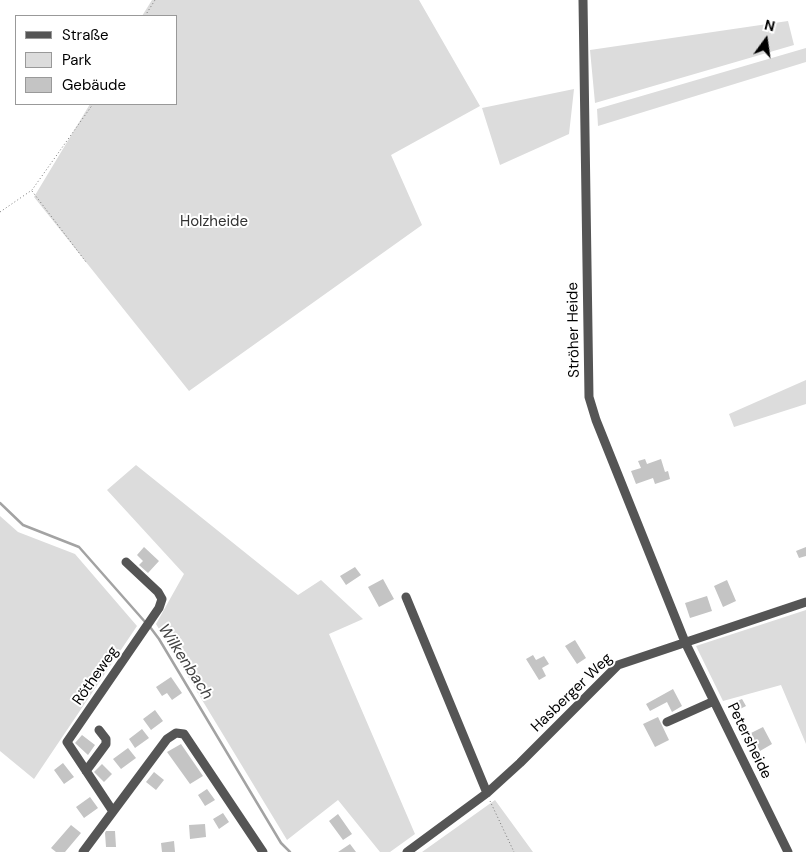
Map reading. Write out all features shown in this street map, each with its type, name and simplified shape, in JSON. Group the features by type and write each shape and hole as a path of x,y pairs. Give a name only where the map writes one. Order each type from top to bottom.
{"street":[{"name":"Ströher Heide","path":"583,0 589,397 596,420 685,642"},
{"name":"Rötheweg","path":"112,810 67,742 159,608 162,599 158,592 126,562"},
{"path":"406,597 487,793"},
{"name":"Hasberger Weg","path":"407,852 487,793 520,763 618,665 806,602"},
{"name":"Petersheide","path":"685,642 788,852"},
{"path":"668,722 714,702"},
{"path":"86,770 106,744 106,739 100,730"},
{"path":"83,852 112,810 167,739 176,733 184,734 263,852"}],"path":[{"path":"146,15 155,0"},
{"path":"0,212 32,190 92,105"},
{"path":"32,190 86,262"},
{"path":"487,793 514,852"}],"green space":[{"name":"Holzheide","path":"152,0 419,0 480,106 391,155 422,225 189,391 34,197 89,105 178,105 178,15 143,15"},
{"path":"788,21 794,45 595,103 590,50"},
{"path":"806,48 806,62 598,126 597,109"},
{"path":"574,89 569,134 500,165 482,108"},
{"path":"806,380 806,404 734,427 729,414"},
{"path":"136,465 298,595 321,580 363,619 329,634 415,834 390,852 380,852 338,800 287,840 156,624 184,574 107,490"},
{"path":"0,516 18,532 75,554 137,626 34,779 0,751"},
{"path":"806,610 806,744 781,685 723,701 696,646"},
{"path":"495,800 533,852 422,852"}],"building":[{"path":"645,459 647,464 661,459 665,472 668,471 670,479 655,484 653,478 636,484 631,471 641,468 638,461"},
{"path":"144,547 159,561 148,573 139,565 143,561 137,555"},
{"path":"806,547 806,556 799,558 796,551"},
{"path":"355,567 361,575 346,585 340,576"},
{"path":"383,579 394,599 379,607 368,587"},
{"path":"727,580 736,601 723,607 714,586"},
{"path":"707,596 712,611 690,618 685,603"},
{"path":"575,640 586,658 577,664 565,646"},
{"path":"533,655 536,660 544,656 549,664 542,668 546,676 539,680 526,659"},
{"path":"171,677 182,693 172,700 167,693 162,696 156,687"},
{"path":"673,689 682,706 672,712 667,702 650,711 646,704"},
{"path":"742,699 746,706 734,712 730,704"},
{"path":"155,710 163,721 151,730 143,719"},
{"path":"658,717 669,740 655,747 643,724"},
{"path":"763,727 772,744 760,751 751,733"},
{"path":"142,729 149,738 135,748 129,739"},
{"path":"82,735 95,745 88,755 75,743"},
{"path":"181,744 203,776 190,784 167,752"},
{"path":"128,748 136,758 121,769 113,759"},
{"path":"63,763 74,777 64,784 54,770"},
{"path":"102,764 112,774 104,782 94,772"},
{"path":"154,772 164,780 156,790 146,782"},
{"path":"207,789 215,800 205,806 198,795"},
{"path":"90,797 98,808 84,818 76,807"},
{"path":"223,813 229,822 219,829 213,819"},
{"path":"338,814 352,834 343,840 329,821"},
{"path":"205,824 206,837 190,839 189,825"},
{"path":"71,825 81,833 65,852 56,852 51,848"},
{"path":"106,831 115,831 116,847 106,847"},
{"path":"174,841 175,852 162,852 161,843"},
{"path":"350,844 356,852 338,852"}],"waterway":[{"name":"Wilkenbach","path":"0,503 23,525 79,547 146,623"},
{"name":"Wilkenbach","path":"150,627 281,843 290,852"}]}
